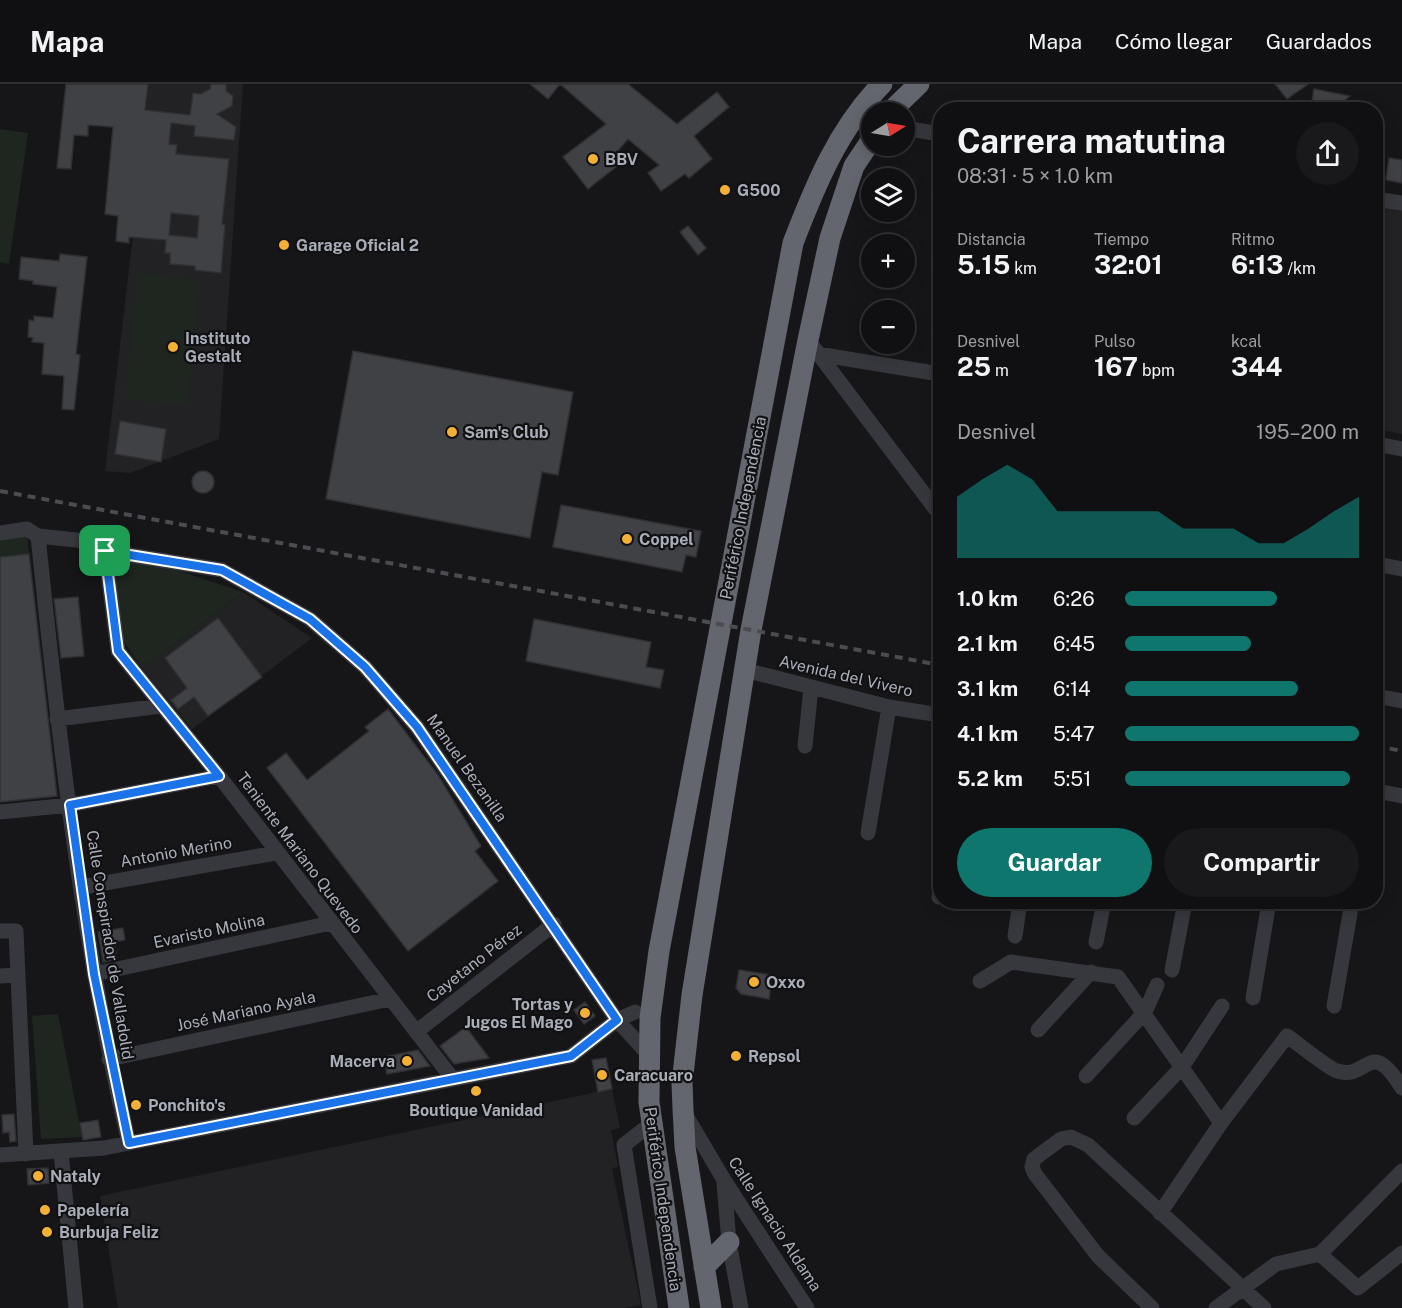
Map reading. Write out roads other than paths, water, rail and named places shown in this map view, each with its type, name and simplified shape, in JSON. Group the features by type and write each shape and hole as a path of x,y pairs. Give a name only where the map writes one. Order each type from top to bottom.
{"highway":[{"name":"Periférico Independencia","path":"711,1308 686,1147 682,1083 700,952 745,670 737,622 793,243 819,176 862,104 882,84"},
{"path":"900,102 919,84"},
{"name":"Periférico Independencia","path":"679,1308 652,1123 643,1015 737,622 813,347 830,238 852,174 862,156"},
{"path":"648,1054 659,1017 665,954 815,247 833,206 852,174"},
{"path":"684,1058 681,984 737,622"},
{"path":"704,1267 729,1242"}],"street":[{"path":"915,130 933,133"},
{"path":"1383,200 1402,203"},
{"path":"813,347 933,373"},
{"path":"813,347 933,506"},
{"path":"1383,445 1402,449"},
{"name":"Manuel Bezanilla","path":"0,533 27,529 39,536 95,542 105,551 222,570 310,619 365,667 417,727 554,924 617,1020 648,1054"},
{"name":"Calle Conspirador de Valladolid","path":"39,536 57,719 94,974 109,1059 129,1143"},
{"name":"Teniente Mariano Quevedo","path":"105,551 118,651 219,776 276,853 452,1078"},
{"path":"1383,565 1402,569"},
{"name":"Avenida del Vivero","path":"745,670 889,707 933,714"},
{"path":"805,746 811,688"},
{"path":"1383,697 1402,701"},
{"path":"57,719 161,706"},
{"path":"868,833 889,707"},
{"path":"0,813 70,805 219,776"},
{"path":"1383,792 1402,796"},
{"name":"Antonio Merino","path":"82,887 276,853"},
{"path":"1015,936 1019,909"},
{"path":"1096,942 1103,909"},
{"path":"1172,970 1184,909"},
{"path":"1253,998 1268,909"},
{"path":"1334,1006 1351,909"},
{"name":"Evaristo Molina","path":"94,974 331,923"},
{"name":"Cayetano Pérez","path":"416,1032 554,924"},
{"path":"0,931 16,931 26,1154"},
{"path":"980,981 1011,962 1118,977 1221,1123"},
{"path":"1038,1030 1091,972"},
{"path":"0,976 18,975"},
{"path":"1086,1076 1144,1012 1157,985"},
{"name":"José Mariano Ayala","path":"109,1059 390,999"},
{"path":"1134,1118 1182,1067 1222,1006"},
{"path":"0,1155 61,1152 129,1143 571,1056 617,1020 643,1015"},
{"path":"1160,1213 1221,1123 1287,1036 1336,1071 1348,1071 1373,1062 1382,1063 1390,1069 1402,1088"},
{"name":"Calle Ignacio Aldama","path":"683,1109 724,1180 807,1308"},
{"path":"650,1308 624,1145 652,1123"},
{"path":"1152,1308 1098,1256 1032,1167 1034,1159 1061,1139 1071,1137 1088,1145 1264,1308"},
{"path":"61,1152 76,1308"},
{"path":"1216,1308 1245,1289 1276,1264 1320,1254 1402,1171"},
{"path":"724,1180 729,1242 741,1308"},
{"path":"1320,1254 1358,1288 1402,1253"}],"railway":[{"path":"0,491 933,664"},
{"path":"1383,747 1402,751"}],"place":[{"name":"BBV","path":"593,159"},
{"name":"G500","path":"725,190"},
{"name":"Garage Oficial 2","path":"284,245"},
{"name":"Instituto Gestalt","path":"173,347"},
{"name":"Sam's Club","path":"452,432"},
{"name":"Coppel","path":"627,539"},
{"name":"Oxxo","path":"754,982"},
{"name":"Tortas y Jugos El Mago","path":"585,1013"},
{"name":"Repsol","path":"736,1056"},
{"name":"Macerva","path":"407,1061"},
{"name":"Caracuaro","path":"602,1075"},
{"name":"Boutique Vanidad","path":"476,1091"},
{"name":"Ponchito's","path":"136,1105"},
{"name":"Nataly","path":"38,1176"},
{"name":"Papelería","path":"45,1210"},
{"name":"Burbuja Feliz","path":"47,1232"}]}
